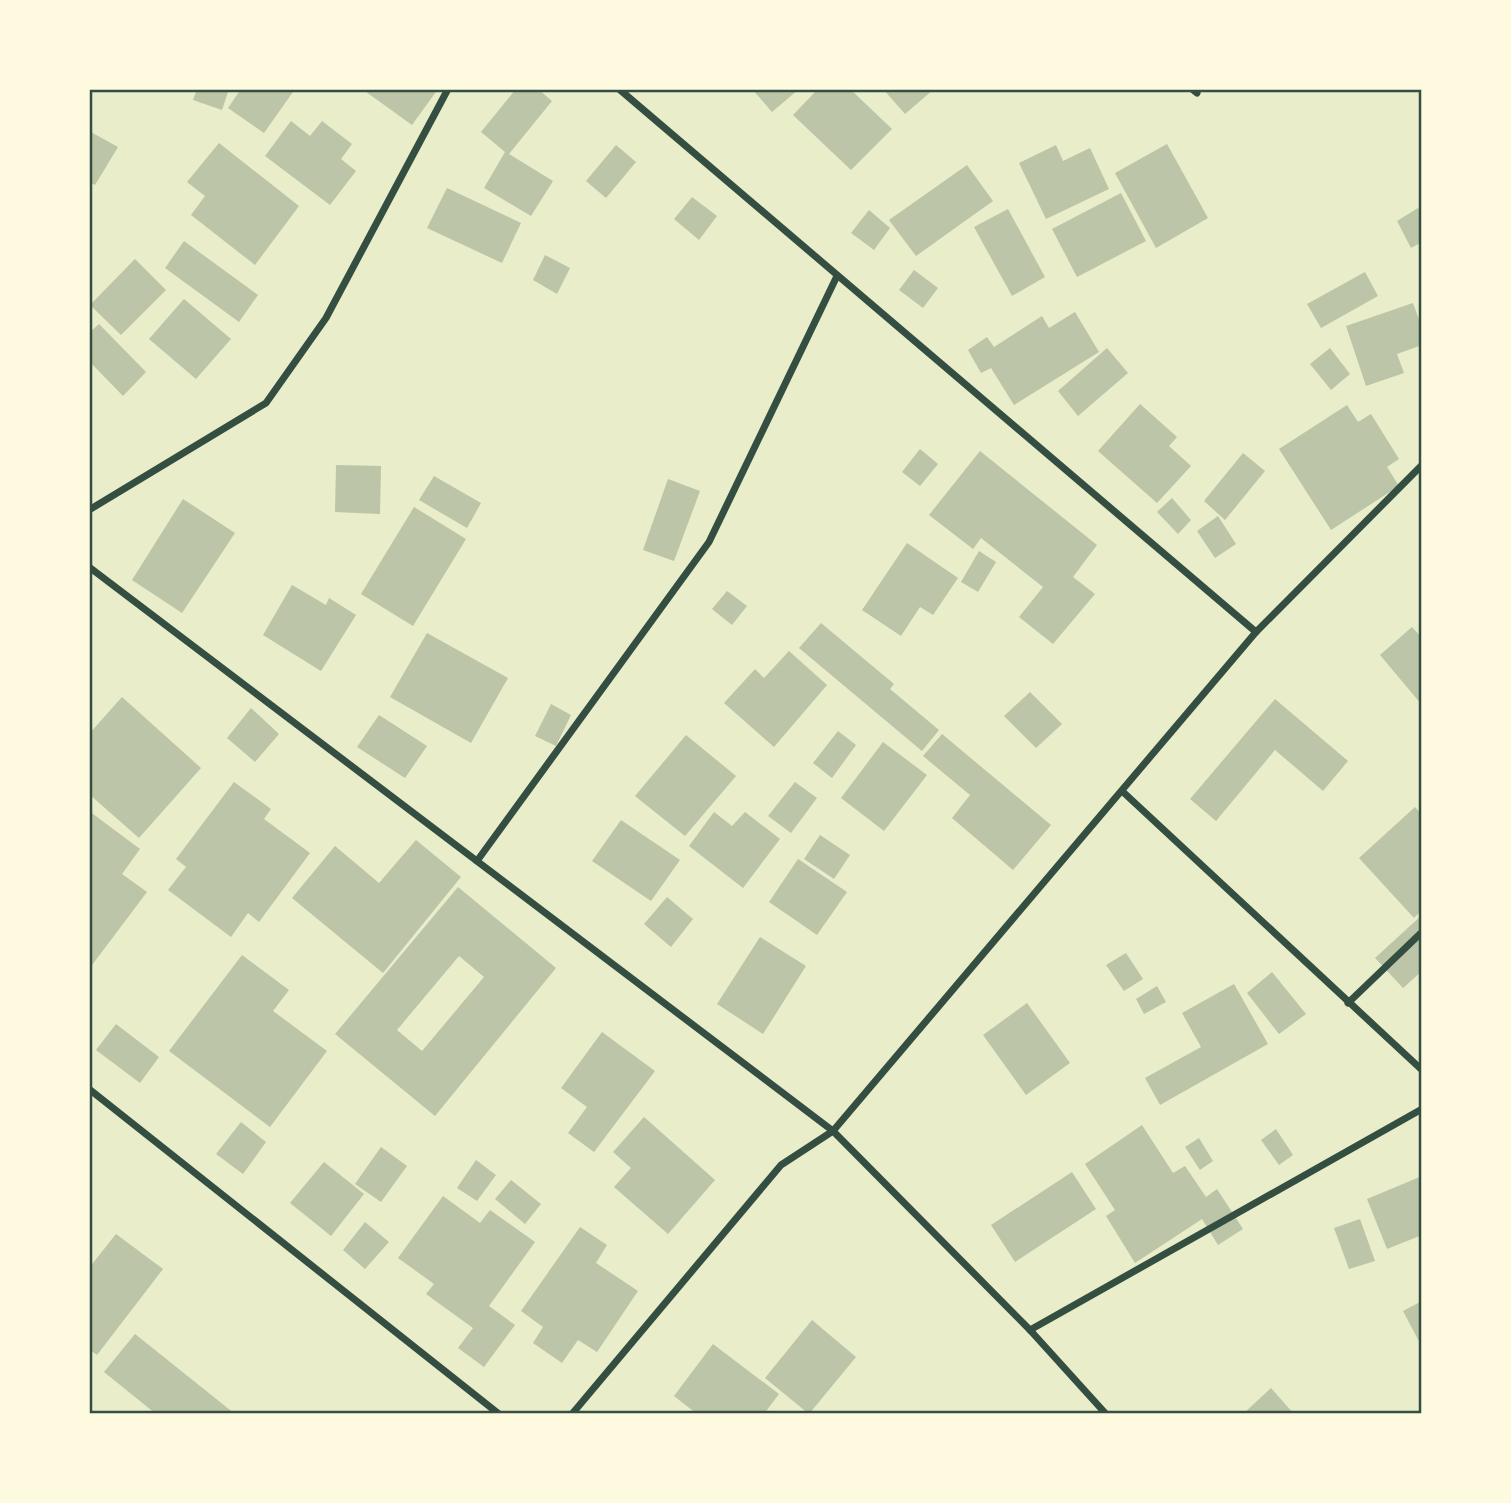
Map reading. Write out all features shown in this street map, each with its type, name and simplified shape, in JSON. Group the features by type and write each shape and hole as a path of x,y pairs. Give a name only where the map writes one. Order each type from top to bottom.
{"street":[{"path":"89,510 266,403 326,318 448,89"},
{"path":"619,89 1256,632"},
{"path":"477,861 709,542 838,276"},
{"path":"572,1414 781,1165 833,1131 1256,632 1422,466"},
{"path":"89,567 833,1131 1030,1330 1106,1414"},
{"path":"1122,791 1422,1070"},
{"path":"1349,1003 1422,932"},
{"path":"89,1089 499,1414"},
{"path":"1030,1330 1422,1109"}],"building":[{"path":"197,89 229,89 222,110 193,100"},
{"path":"241,89 295,89 264,133 228,108"},
{"path":"362,89 438,89 412,125"},
{"path":"516,89 538,89 552,101 509,154 553,181 531,216 484,188 505,152 481,132"},
{"path":"752,89 799,89 772,112"},
{"path":"818,89 850,89 892,129 851,170 793,115"},
{"path":"883,89 934,89 905,114"},
{"path":"291,121 310,136 322,121 352,144 341,159 356,171 330,205 265,156"},
{"path":"89,131 118,147 95,185 89,182"},
{"path":"219,143 299,206 255,265 191,215 205,196 187,182"},
{"path":"1167,144 1208,218 1156,248 1115,173"},
{"path":"616,145 636,162 606,198 586,181"},
{"path":"1056,145 1063,161 1090,148 1109,189 1046,219 1019,163"},
{"path":"967,165 993,201 916,256 889,220"},
{"path":"447,188 521,223 502,263 427,228"},
{"path":"1121,193 1146,241 1077,277 1052,229"},
{"path":"692,197 717,216 699,240 674,219"},
{"path":"1418,208 1422,215 1422,242 1411,248 1397,221"},
{"path":"1008,209 1045,277 1012,296 974,227"},
{"path":"869,210 890,228 874,250 851,233"},
{"path":"184,241 258,295 239,322 165,268"},
{"path":"545,255 570,268 557,294 533,280"},
{"path":"135,259 166,290 121,335 90,305"},
{"path":"914,270 938,288 923,308 899,290"},
{"path":"1365,272 1378,296 1321,328 1307,304"},
{"path":"184,299 231,339 196,379 149,339"},
{"path":"1413,303 1422,328 1422,345 1397,354 1404,373 1366,386 1346,326"},
{"path":"1075,312 1099,352 1014,405 991,368 981,373 968,350 987,337 994,347 1042,316 1049,328"},
{"path":"99,324 146,372 123,396 89,361 89,333"},
{"path":"1107,348 1128,373 1078,416 1058,391"},
{"path":"1330,348 1350,374 1331,390 1310,364"},
{"path":"1140,404 1177,437 1169,446 1191,466 1157,503 1098,451"},
{"path":"1347,405 1358,422 1371,414 1399,459 1387,467 1399,486 1331,530 1279,449"},
{"path":"920,449 938,464 920,486 902,472"},
{"path":"980,451 1097,545 1073,577 1095,594 1053,644 1019,617 1043,587 981,538 973,549 929,515"},
{"path":"1243,453 1265,471 1225,520 1204,501"},
{"path":"336,465 381,466 380,514 335,512"},
{"path":"434,476 481,503 467,528 419,500"},
{"path":"668,479 700,491 674,561 643,550"},
{"path":"1172,498 1191,520 1178,534 1157,512"},
{"path":"183,499 235,533 182,613 132,580"},
{"path":"414,507 466,539 413,626 361,594"},
{"path":"1218,516 1236,544 1215,558 1197,531"},
{"path":"907,543 958,578 933,615 920,607 901,636 862,610"},
{"path":"979,551 996,562 978,592 961,582"},
{"path":"292,585 326,605 329,598 356,615 321,671 263,635"},
{"path":"727,591 747,606 732,625 712,609"},
{"path":"821,623 894,684 890,689 939,730 922,751 799,648"},
{"path":"1412,627 1422,638 1422,705 1380,655"},
{"path":"427,633 508,678 471,743 390,697"},
{"path":"789,651 827,685 774,747 724,703 755,669 764,678"},
{"path":"1030,692 1062,724 1036,748 1004,716"},
{"path":"122,697 201,768 139,838 89,794 89,734"},
{"path":"1275,699 1348,761 1323,791 1275,750 1216,821 1190,799"},
{"path":"551,704 571,715 556,746 535,736"},
{"path":"251,708 279,734 255,762 227,738"},
{"path":"379,715 427,746 405,778 357,747"},
{"path":"838,731 856,745 832,778 813,763"},
{"path":"942,734 1051,825 1013,870 952,818 970,795 923,756"},
{"path":"686,735 736,776 685,836 635,796"},
{"path":"883,742 927,775 884,831 841,798"},
{"path":"234,782 271,809 264,819 310,853 259,922 248,913 231,937 168,890 186,867 176,859"},
{"path":"795,782 817,798 791,833 768,816"},
{"path":"1415,807 1422,815 1422,910 1414,918 1359,858"},
{"path":"89,811 140,849 122,874 147,892 89,969"},
{"path":"714,812 732,826 745,812 780,839 743,888 689,846"},
{"path":"621,820 680,860 651,901 592,861"},
{"path":"820,835 850,855 834,879 804,859"},
{"path":"416,840 461,877 383,973 292,898 335,846 379,883"},
{"path":"798,859 847,892 817,935 769,902"},
{"path":"458,887 556,968 435,1116 335,1034","holes":["459,956 484,977 422,1051 397,1030"]},
{"path":"667,897 693,919 671,947 644,924"},
{"path":"1422,915 1422,971 1403,988 1375,958"},
{"path":"760,937 806,966 763,1034 717,1004"},
{"path":"1126,953 1143,979 1124,991 1106,965"},
{"path":"242,955 289,990 273,1011 327,1051 270,1127 169,1051"},
{"path":"1272,972 1306,1014 1279,1034 1247,993"},
{"path":"1234,984 1268,1044 1160,1105 1145,1078 1201,1047 1182,1013"},
{"path":"1157,986 1166,1002 1144,1014 1136,999"},
{"path":"1027,1003 1070,1063 1026,1095 983,1035"},
{"path":"116,1024 159,1057 140,1083 96,1050"},
{"path":"602,1032 655,1071 594,1152 568,1133 587,1107 561,1088"},
{"path":"644,1117 715,1180 668,1234 614,1187 631,1168 613,1152"},
{"path":"241,1122 266,1142 243,1174 216,1154"},
{"path":"1142,1125 1173,1173 1185,1166 1206,1197 1217,1189 1243,1229 1218,1245 1202,1219 1135,1263 1106,1216 1115,1210 1085,1164"},
{"path":"1276,1129 1293,1155 1279,1165 1261,1140"},
{"path":"1199,1138 1213,1161 1200,1170 1185,1147"},
{"path":"381,1147 407,1166 381,1202 355,1184"},
{"path":"476,1160 496,1175 477,1201 457,1188"},
{"path":"324,1162 364,1194 331,1236 290,1203"},
{"path":"1072,1172 1096,1209 1015,1262 991,1225"},
{"path":"1422,1176 1422,1235 1387,1249 1367,1199"},
{"path":"511,1180 541,1204 525,1224 495,1199"},
{"path":"443,1196 480,1223 490,1210 535,1242 489,1306 515,1325 484,1367 458,1348 473,1328 426,1294 434,1284 398,1258"},
{"path":"1360,1219 1375,1261 1349,1269 1334,1228"},
{"path":"365,1222 389,1242 365,1269 343,1250"},
{"path":"580,1227 607,1245 596,1263 638,1291 597,1352 578,1340 562,1363 533,1343 543,1327 521,1311"},
{"path":"116,1234 163,1269 97,1355 89,1349 89,1268"},
{"path":"1422,1301 1422,1347 1403,1311"},
{"path":"812,1320 856,1357 809,1414 765,1378"},
{"path":"135,1334 235,1414 156,1414 104,1372"},
{"path":"713,1344 779,1394 764,1414 697,1414 674,1396"},
{"path":"1271,1388 1294,1414 1243,1414"}]}
